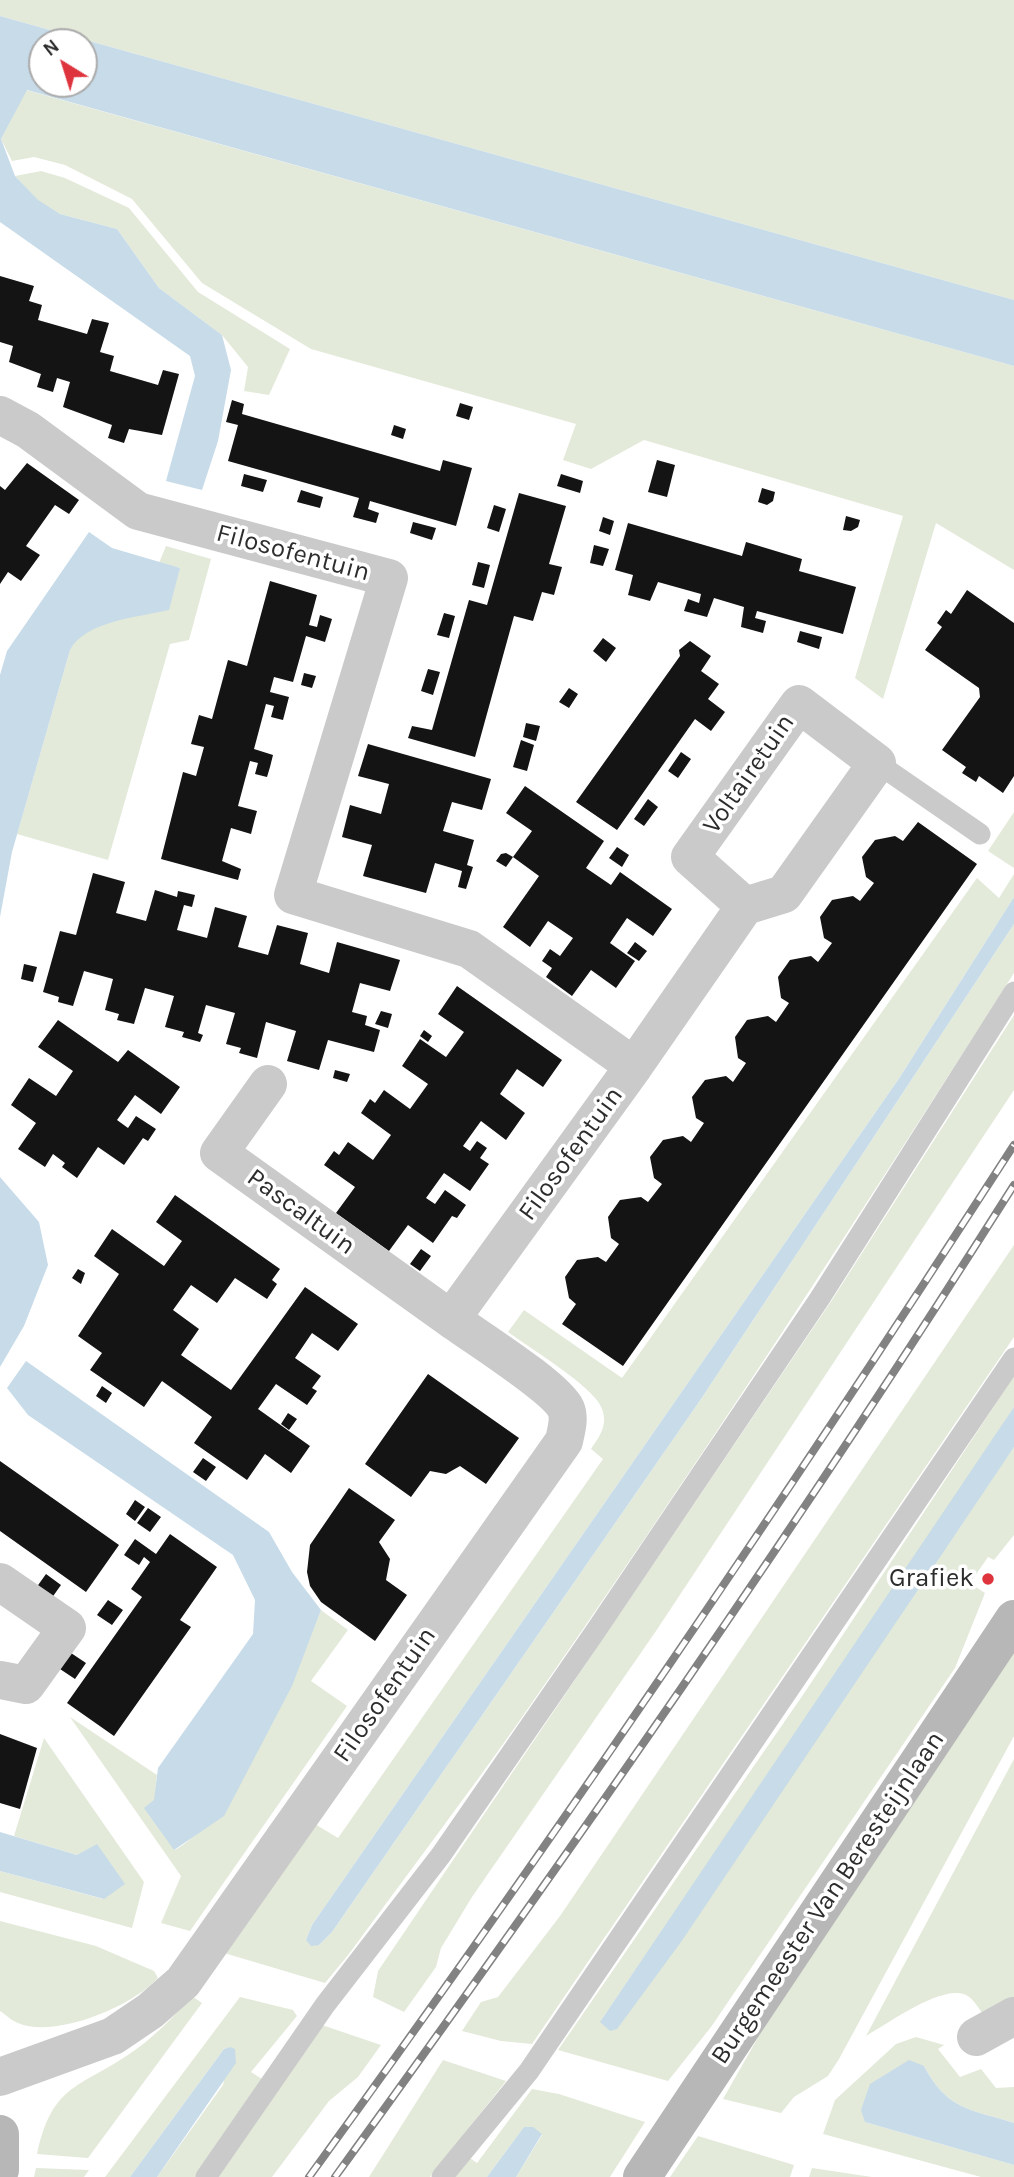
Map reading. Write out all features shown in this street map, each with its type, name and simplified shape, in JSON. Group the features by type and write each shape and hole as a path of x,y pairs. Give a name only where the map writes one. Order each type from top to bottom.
{"main road":[{"name":"Burgemeester Van Beresteijnlaan","path":"647,2168 1014,1619"},
{"path":"0,2134 0,2170"}],"street":[{"name":"Filosofentuin","path":"0,415 28,430 138,512 388,579 293,895 470,948 634,1066 451,1319 551,1391 566,1408 568,1424 564,1441 183,1982 150,2011 113,2036 0,2077"},
{"name":"Voltairetuin","path":"745,906 690,857 799,704 877,763"},
{"path":"634,1066 745,906 784,894 877,763"},
{"name":"Pascaltuin","path":"268,1084 219,1153 451,1319"},
{"path":"0,1582 67,1628 26,1685 0,1680"},
{"path":"976,2037 1014,2016"}],"lane":[{"path":"877,763 980,834"},
{"path":"206,2177 325,2005 363,1960 441,1855 595,1632 820,1298 1014,992"},
{"path":"442,2177 530,2071 1014,1358"}],"green space":[{"path":"0,0 1014,0 1014,300 98,43 98,28 43,28 0,16"},
{"path":"26,90 28,98 55,98 1014,366 1014,570 936,523 883,699 855,678 903,516 644,440 591,469 563,460 576,424 311,349 202,283 132,199 65,165 34,157 12,161 1,139"},
{"path":"41,171 65,178 129,208 198,292 290,349 269,395 244,391 248,367 222,335 159,288 117,229 60,214 38,201 15,176"},
{"path":"166,546 211,559 189,640 170,644 108,860 17,834 75,639 180,568 159,563"},
{"path":"1014,812 1014,868 988,851"},
{"path":"1014,874 1014,897 900,1077 312,1925 306,1940 319,1945 332,1932 701,1399 1014,924 1014,973 832,1257 708,1444 582,1631 455,1810 325,1983 224,1953 315,1824 338,1838 603,1459 591,1449 604,1425 604,1415 597,1400 575,1379 508,1332 524,1310 622,1378 977,878 999,898"},
{"path":"1014,1015 1014,1090 656,1631 472,1897 441,1948 436,1967 404,2012 373,1997 378,1971 832,1300"},
{"path":"1014,1245 1014,1337 532,2044 501,2041 462,2031 481,2002 498,1997 560,1916"},
{"path":"1014,1376 1014,1407 975,1469 600,2022 1014,1447 1014,1535 994,1560 988,1557 970,1583 985,1593 955,1668 711,2027 668,2081 558,2050 807,1689"},
{"path":"321,1610 348,1630 311,1681 347,1706 190,1931 161,1923 181,1876 70,1717 157,1775 157,1815 175,1850 211,1819 251,1758 284,1697"},
{"path":"1014,1649 1014,1736 839,2059 828,2076 794,2097 781,2113 723,2099 760,2034"},
{"path":"44,1738 144,1882 132,1928 0,1892 0,1871 103,1899 77,1855 14,1836"},
{"path":"1014,1759 1014,2000 984,2016 966,1995 943,1995 916,2006 866,2036"},
{"path":"0,1921 96,1946 154,1971 158,1978 131,1999 92,2017 52,2027 34,2027 18,2023 0,2011"},
{"path":"192,1996 202,2003 88,2158 37,2154 50,2115 59,2102 80,2083 145,2042"},
{"path":"240,1997 293,2010 297,2016 251,2072 262,2079 196,2177 157,2177 223,2085 230,2047 224,2049 130,2177 105,2177"},
{"path":"322,2025 381,2045 358,2077 329,2101 272,2177 214,2177"},
{"path":"916,2037 944,2045 938,2049 960,2077 981,2069 996,2088 1014,2087 1014,2123 961,2106 951,2100 933,2081 924,2066 865,2122 1014,2165 1014,2177 981,2177 823,2134 835,2100 896,2044"},
{"path":"443,2060 506,2081 430,2177 369,2177"},
{"path":"532,2089 559,2094 645,2122 610,2177 516,2177 542,2135 524,2127 487,2177 451,2177 467,2156 477,2163"},
{"path":"698,2136 794,2165 790,2177 670,2177"},
{"path":"36,2168 89,2170 84,2177 34,2177"},
{"path":"812,2168 872,2177 809,2177"}],"water":[{"path":"0,16 43,28 28,28 28,90 1,139 15,176 38,200 60,214 117,229 159,288 222,335 231,370 218,441 202,490 166,481 195,376 190,356 0,222"},
{"path":"98,43 1014,300 1014,366 56,98 98,98"},
{"path":"89,532 112,548 180,568 169,610 100,626 77,640 70,650 12,852 0,917 0,675 7,651"},
{"path":"1014,897 1014,924 701,1399 332,1932 319,1945 311,1946 306,1940 312,1925 900,1077"},
{"path":"0,1177 39,1222 48,1265 24,1326 0,1367"},
{"path":"26,1361 269,1532 292,1572 321,1610 292,1686 224,1816 174,1850 144,1808 154,1800 158,1768 253,1634 255,1600 233,1555 28,1415 7,1388"},
{"path":"1014,1407 1014,1447 681,1942 617,2029 610,2031 600,2022"},
{"path":"0,1832 77,1855 97,1844 125,1884 104,1899 0,1871"},
{"path":"224,2049 235,2049 236,2063 157,2177 130,2177"},
{"path":"909,2060 924,2066 942,2092 961,2106 1014,2123 1014,2165 865,2122 861,2110 870,2084"},
{"path":"524,2127 533,2127 542,2134 516,2177 487,2177"}],"building":[{"path":"0,276 34,286 29,301 42,305 38,320 87,334 92,319 109,323 100,352 114,356 110,371 158,385 163,370 179,374 162,435 129,429 124,443 108,438 112,425 63,407 70,382 57,378 53,392 37,387 41,374 9,362 13,346 0,342"},
{"path":"232,400 244,404 242,414 440,471 443,460 472,468 456,526 370,501 368,509 379,513 376,523 353,517 359,498 228,461 238,425 226,422"},
{"path":"460,403 473,407 469,420 456,416"},
{"path":"394,425 406,429 403,439 391,435"},
{"path":"657,460 675,465 667,497 648,492"},
{"path":"27,463 79,500 69,514 55,505 26,546 40,555 21,581 8,572 0,584 0,486 5,490"},
{"path":"244,474 267,480 263,492 241,486"},
{"path":"561,474 583,481 580,493 557,486"},
{"path":"762,488 775,492 773,501 767,505 758,502"},
{"path":"301,490 323,497 320,508 297,502"},
{"path":"519,493 566,506 549,564 562,567 554,595 542,592 533,621 514,616 475,757 408,738 412,726 432,730 469,600 487,605"},
{"path":"494,505 506,509 499,532 487,528"},
{"path":"846,516 860,520 858,527 851,531 843,530"},
{"path":"603,517 614,521 610,535 599,531"},
{"path":"413,522 436,528 432,540 410,533"},
{"path":"628,523 742,556 746,542 802,559 799,571 856,587 843,634 757,611 755,618 766,621 763,633 741,627 744,607 714,598 707,617 684,611 688,599 699,603 701,594 658,582 650,601 628,595 633,575 615,570"},
{"path":"594,545 609,549 603,566 590,563"},
{"path":"478,562 490,565 484,588 472,585"},
{"path":"270,581 317,595 309,625 317,627 320,615 332,619 325,642 306,636 293,682 274,677 270,692 289,697 283,720 271,717 274,706 266,704 254,749 273,755 270,767 267,777 255,774 258,763 250,761 238,806 257,811 251,834 231,828 222,861 241,869 238,880 161,859 183,772 196,776 204,747 191,744 199,715 212,719 228,660 247,666"},
{"path":"967,590 1014,623 1014,776 1003,793 979,776 976,782 962,773 966,767 942,750 980,697 979,688 925,650 942,627 937,623 946,610 951,614"},
{"path":"444,613 455,616 449,638 437,635"},
{"path":"800,631 822,637 819,649 797,642"},
{"path":"603,638 616,648 606,662 593,651"},
{"path":"690,641 711,656 701,671 719,684 708,699 725,712 711,731 695,719 617,830 576,802 680,656 679,650"},
{"path":"428,669 440,672 433,695 421,691"},
{"path":"304,673 316,676 312,688 301,685"},
{"path":"569,688 578,694 569,708 559,702"},
{"path":"526,723 540,726 536,741 523,737"},
{"path":"521,740 534,745 527,771 513,767"},
{"path":"368,744 491,779 482,810 452,802 443,831 474,840 467,865 473,867 466,889 458,887 462,871 435,863 426,893 363,876 372,845 342,837 350,805 381,814 389,784 358,776"},
{"path":"681,752 691,759 678,778 668,771"},
{"path":"525,786 604,841 586,868 611,885 620,872 672,909 653,936 627,918 610,943 635,961 616,988 591,970 572,996 546,977 552,968 542,961 550,949 560,956 573,938 548,921 530,947 503,927 539,876 513,857 532,831 506,813"},
{"path":"648,799 658,807 644,826 634,819"},
{"path":"918,822 977,864 623,1366 562,1324 576,1304 569,1298 565,1277 577,1260 598,1257 606,1262 619,1244 611,1238 608,1217 620,1200 641,1197 648,1202 662,1184 654,1178 650,1157 663,1140 683,1136 691,1142 704,1123 696,1118 692,1097 705,1080 726,1076 733,1082 746,1063 738,1058 735,1037 747,1020 768,1016 776,1022 789,1003 781,998 778,977 790,960 811,956 818,962 832,943 824,938 820,917 832,900 853,896 860,901 874,883 866,877 862,857 875,840 895,836 903,841"},
{"path":"617,847 629,855 622,867 609,858"},
{"path":"506,853 513,857 506,867 496,861 501,854"},
{"path":"93,873 125,882 116,913 146,921 155,890 177,897 178,891 195,895 192,907 184,905 177,930 207,938 215,907 247,916 238,947 268,955 277,925 308,933 300,964 329,973 337,942 400,960 390,991 360,983 352,1012 367,1016 365,1025 380,1030 374,1052 328,1040 319,1070 287,1061 296,1031 266,1022 257,1058 239,1053 241,1048 226,1044 235,1013 206,1005 198,1033 203,1035 200,1042 182,1037 184,1032 165,1027 174,996 145,988 134,1024 117,1020 119,1014 105,1010 113,979 84,971 73,1006 58,1002 59,997 43,992 60,931 76,935"},
{"path":"635,942 647,951 639,961 627,953"},
{"path":"24,964 37,967 33,982 21,979"},
{"path":"457,986 562,1060 543,1087 517,1069 500,1094 525,1113 506,1140 481,1121 463,1146 470,1151 477,1141 487,1148 480,1158 489,1164 470,1191 444,1173 426,1198 435,1204 445,1190 466,1205 457,1218 452,1216 433,1243 408,1225 389,1251 336,1213 355,1187 324,1165 334,1151 339,1155 348,1142 373,1160 391,1135 361,1113 370,1099 375,1103 384,1090 410,1109 428,1084 402,1066 420,1039 446,1057 464,1032 438,1014"},
{"path":"381,1011 392,1014 388,1028 375,1024"},
{"path":"58,1020 118,1062 128,1050 180,1087 161,1114 135,1095 117,1120 128,1128 136,1116 156,1129 148,1141 143,1138 124,1165 98,1147 77,1178 62,1167 65,1163 53,1154 45,1167 18,1149 36,1123 11,1105 29,1078 56,1096 73,1071 38,1047"},
{"path":"424,1030 432,1036 428,1042 420,1036"},
{"path":"335,1070 350,1074 347,1082 333,1078"},
{"path":"175,1195 280,1269 272,1280 277,1284 267,1299 235,1278 217,1303 191,1285 173,1310 199,1329 181,1355 231,1390 305,1287 358,1324 338,1351 312,1333 295,1358 321,1376 312,1388 317,1391 307,1405 276,1384 258,1409 310,1446 291,1473 265,1454 247,1480 194,1443 212,1417 162,1381 144,1407 90,1370 102,1353 78,1336 119,1274 94,1256 112,1229 164,1266 182,1241 156,1222"},
{"path":"421,1249 431,1256 420,1271 410,1264"},
{"path":"78,1269 85,1273 81,1284 72,1278"},
{"path":"428,1374 519,1438 486,1484 460,1466 446,1474 430,1471 411,1497 365,1464"},
{"path":"102,1386 112,1393 106,1403 96,1396"},
{"path":"288,1413 297,1419 289,1430 281,1424"},
{"path":"203,1458 216,1467 206,1481 193,1472"},
{"path":"0,1461 119,1545 86,1592 0,1531"},
{"path":"349,1488 395,1520 379,1542 390,1559 386,1580 407,1595 375,1641 321,1602 310,1586 307,1572 310,1545"},
{"path":"135,1500 145,1507 135,1521 126,1514"},
{"path":"148,1508 161,1517 150,1532 137,1523"},
{"path":"170,1534 217,1567 180,1620 191,1627 114,1736 67,1703 142,1597 131,1589 150,1562 144,1557 139,1565 124,1555 135,1539 156,1554"},
{"path":"46,1574 61,1585 51,1599 36,1588"},
{"path":"108,1600 123,1610 112,1625 97,1615"},
{"path":"71,1653 86,1663 75,1679 60,1669"},
{"path":"0,1734 37,1748 20,1809 0,1803"}],"railway":[{"path":"309,2177 491,1923 669,1666 1014,1145"},
{"path":"335,2177 682,1687 851,1437 1014,1185"}],"place":[{"name":"Grafiek","path":"988,1579"}]}
